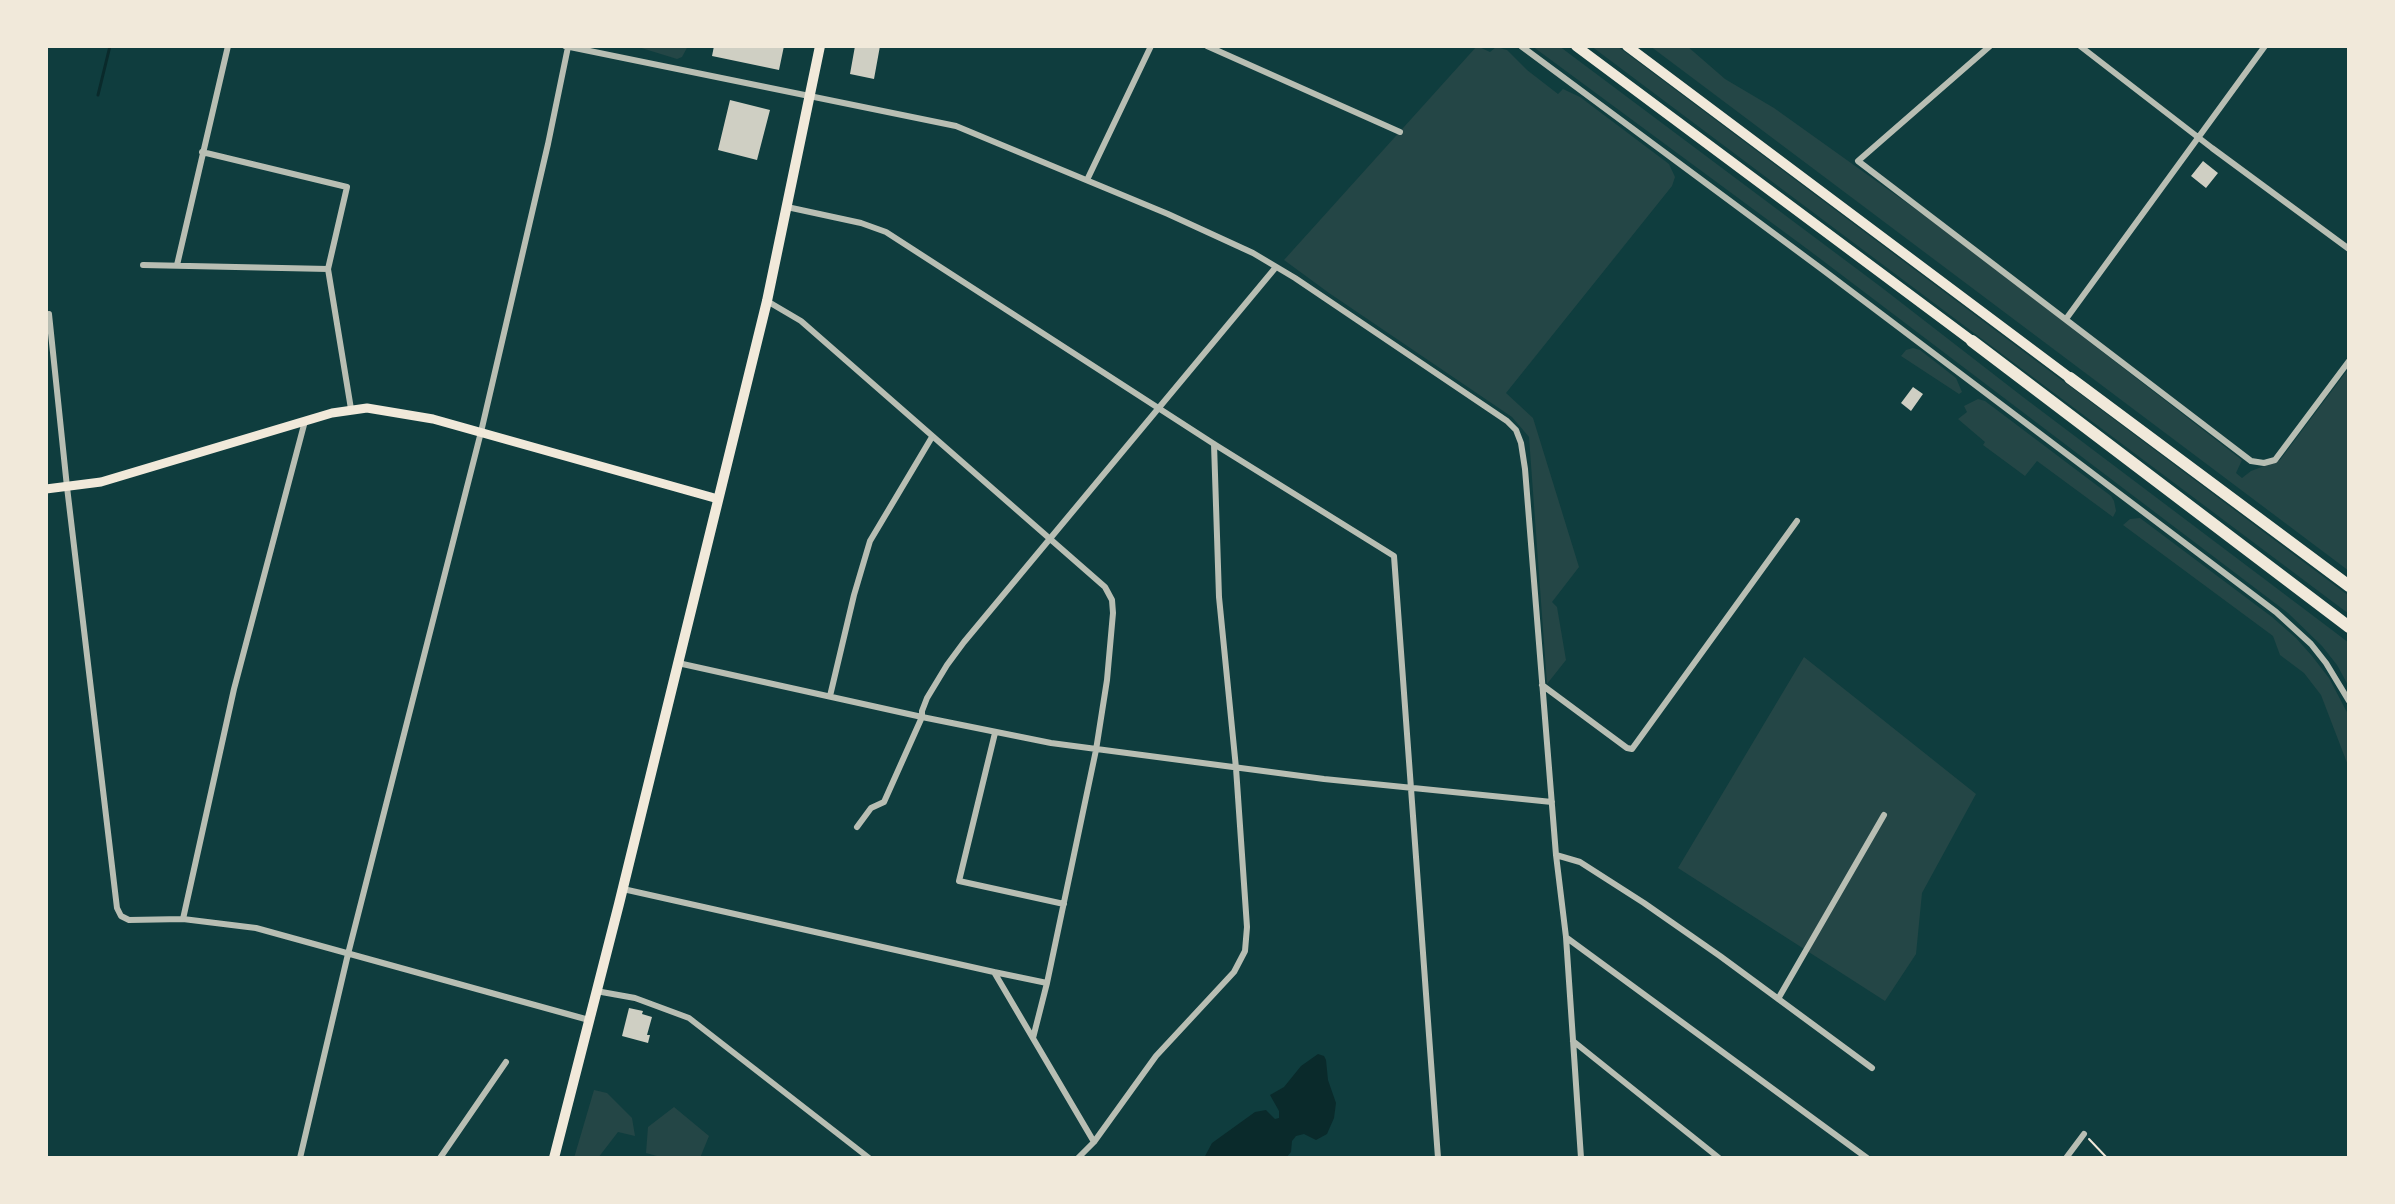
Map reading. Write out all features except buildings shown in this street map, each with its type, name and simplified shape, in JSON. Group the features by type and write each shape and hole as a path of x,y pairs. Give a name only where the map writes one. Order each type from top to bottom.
{"highway":[{"path":"1972,341 2349,627"},
{"path":"2070,378 2349,586"},
{"path":"2127,460 2142,478 2349,636"}],"main road":[{"path":"554,1158 767,301 820,46"},
{"path":"1576,46 1972,341"},
{"path":"1627,46 2070,378"},
{"path":"46,489 101,482 140,472 305,420 351,409 385,409 481,432 718,499"}],"street":[{"path":"177,265 228,46"},
{"path":"300,1158 348,954 481,432 548,144 567,46 956,126 1228,241 1276,267 1516,430 1525,469 1583,1157"},
{"path":"1087,180 1151,46"},
{"path":"1207,46 1400,132"},
{"path":"1521,46 2276,612 2311,644 2349,701"},
{"path":"1990,46 1858,161 2251,461 2264,463 2275,460 2349,361"},
{"path":"2080,46 2349,249"},
{"path":"2066,319 2265,46"},
{"path":"202,152 347,187 328,269 351,409"},
{"path":"787,207 861,223 886,232 1394,556 1438,1158"},
{"path":"143,265 328,269"},
{"path":"857,827 871,808 884,802 922,717 927,698 947,665 1276,267"},
{"path":"767,301 801,321 1105,587 1112,600 1107,680 1096,750 1033,1038"},
{"path":"49,314 117,908 121,916 129,920 183,919 256,928 589,1020"},
{"path":"183,919 234,689 305,420"},
{"path":"830,696 870,541 932,437"},
{"path":"1078,1158 1094,1142 1156,1056 1221,988 1244,956 1247,927 1236,768 1219,597 1214,444"},
{"path":"1542,685 1632,749 1797,521"},
{"path":"678,663 995,733 1096,750 1552,802"},
{"path":"995,733 959,881 1064,904"},
{"path":"1778,999 1884,815"},
{"path":"1556,855 1580,862 1644,903 1872,1068"},
{"path":"623,889 1047,983"},
{"path":"1566,937 1867,1158"},
{"path":"994,972 1094,1142"},
{"path":"596,991 635,998 689,1018 869,1158"},
{"path":"1573,1041 1719,1158"},
{"path":"440,1158 506,1062"},
{"path":"2066,1158 2084,1134"}],"path":[{"path":"2084,1134 2107,1158"}],"shaded area":[{"path":"635,46 688,46 682,57 677,59"},
{"path":"1477,46 1490,52 1496,47 1507,50 1558,94 1563,89 1580,97 1669,164 1675,177 1672,186 1506,393 1533,418 1579,567 1552,602 1557,607 1566,660 1547,684 1529,437 1512,417 1284,260"},
{"path":"1532,46 1559,46 2349,643 2349,687 2322,646 2288,613 1810,251"},
{"path":"1591,46 1617,46 2349,596 2349,614"},
{"path":"1650,46 1687,46 1725,79 1774,108 1949,233 2242,460 2236,473 2242,478 2251,471 2280,460 2349,368 2349,571"},
{"path":"1913,348 1956,378 1962,392 1959,394 1901,356"},
{"path":"1978,399 1985,401 2111,496 2116,511 2113,517 2037,461 2025,476 1983,445 1985,442 1958,419 1967,412 1964,406"},
{"path":"2140,518 2272,617 2312,656 2329,678 2349,716 2349,768 2321,695 2304,673 2280,655 2273,636 2123,525 2130,519"},
{"path":"1804,657 1976,794 1922,893 1916,954 1885,1001 1678,868"},
{"path":"1318,1054 1326,1060 1328,1080 1336,1103 1327,1134 1316,1140 1304,1134 1296,1136 1286,1158 1204,1158 1212,1143 1255,1112 1266,1110 1275,1119 1279,1118 1279,1111 1270,1095 1284,1087 1301,1066"},
{"path":"594,1090 607,1093 632,1118 635,1136 618,1132 598,1158 574,1158"},
{"path":"674,1107 709,1136 700,1158 664,1158 646,1153 648,1127"}],"waterway":[{"path":"98,95 110,46"}]}
